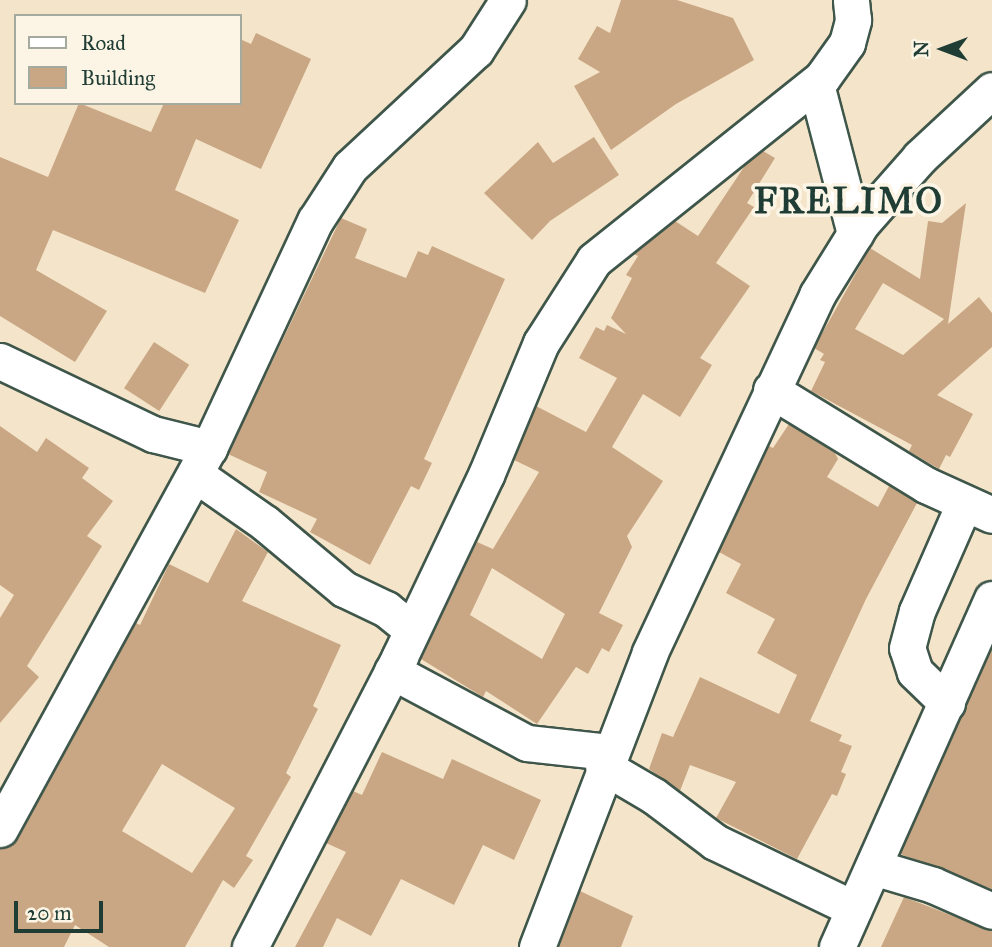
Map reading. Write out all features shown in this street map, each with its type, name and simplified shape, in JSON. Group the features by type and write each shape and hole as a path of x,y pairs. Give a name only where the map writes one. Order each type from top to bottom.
{"street":[{"path":"0,829 202,461 315,221 350,167 476,50 508,0"},
{"path":"250,947 412,630 541,343 594,260 816,84 847,43 853,20 851,0"},
{"path":"816,84 855,234"},
{"path":"537,947 606,759 671,605 817,295 855,234 920,157 992,90"},
{"path":"0,361 153,434 202,461 265,523 344,589 386,609 412,630"},
{"path":"771,390 863,448 978,510 917,611 907,648 915,673 947,703"},
{"path":"837,947 992,599"},
{"path":"392,671 527,743 606,759 715,842 854,909"},
{"path":"873,867 933,885 992,911"}],"building":[{"path":"621,0 677,0 733,18 754,60 676,104 611,150 574,86 600,72 578,59 597,26 610,33"},
{"path":"256,33 311,59 261,169 196,139 175,190 239,220 205,293 53,230 36,270 107,311 75,362 0,316 0,157 48,177 78,105 151,132 163,105 242,105 242,40 251,44"},
{"path":"594,137 619,175 550,221 532,240 484,193 538,142 553,163"},
{"path":"763,151 775,158 747,203 754,207 716,263 750,286 700,358 712,365 680,417 643,394 612,447 663,481 627,536 632,547 599,613 623,625 609,652 602,648 588,674 576,667 537,724 486,691 483,697 421,659 477,542 493,549 539,472 514,460 536,406 586,432 617,378 579,358 596,327 604,331 607,325 626,334 611,318 632,278 626,275 638,256 634,254 675,221 698,236 746,164","holes":["492,568 565,614 542,659 470,615"]},
{"path":"966,203 948,324 979,297 992,313 992,347 937,395 973,414 950,457 946,455 939,469 909,451 912,445 811,391 825,362 820,360 824,354 814,348 870,248 920,279 928,221 942,223","holes":["883,283 944,319 903,355 855,329"]},
{"path":"341,218 367,229 355,258 406,278 418,251 428,255 432,246 505,279 424,459 432,463 419,490 411,486 370,565 310,532 317,519 259,492 267,472 228,454"},
{"path":"154,342 189,365 159,411 124,388"},
{"path":"789,424 835,453 838,459 827,477 878,507 889,486 917,503 866,599 810,721 842,735 839,741 852,746 841,772 846,774 837,796 832,794 797,859 716,818 736,782 690,765 680,791 649,769 662,733 673,737 700,677 779,714 797,675 757,653 775,619 726,593 741,564 719,552 769,446 773,448"},
{"path":"0,426 37,452 46,438 89,468 82,478 113,501 87,536 102,546 27,666 39,677 0,723 0,618 14,595 0,585"},
{"path":"236,529 268,552 242,601 341,645 313,706 318,709 286,773 291,777 246,856 253,860 234,888 223,880 185,947 109,947 75,925 64,947 0,947 0,849 18,839 136,623 140,625 169,564 208,583","holes":["162,764 235,808 192,873 122,831"]},
{"path":"992,648 992,889 900,854"},
{"path":"382,752 443,779 452,759 541,800 514,860 483,845 454,905 401,879 371,936 337,918 323,947 295,947 346,852 326,843 353,791 362,795"},
{"path":"580,891 633,916 621,947 559,947"},
{"path":"904,897 992,931 992,947 881,947"}],"district":[{"name":"FRELIMO","path":"849,202"}]}
